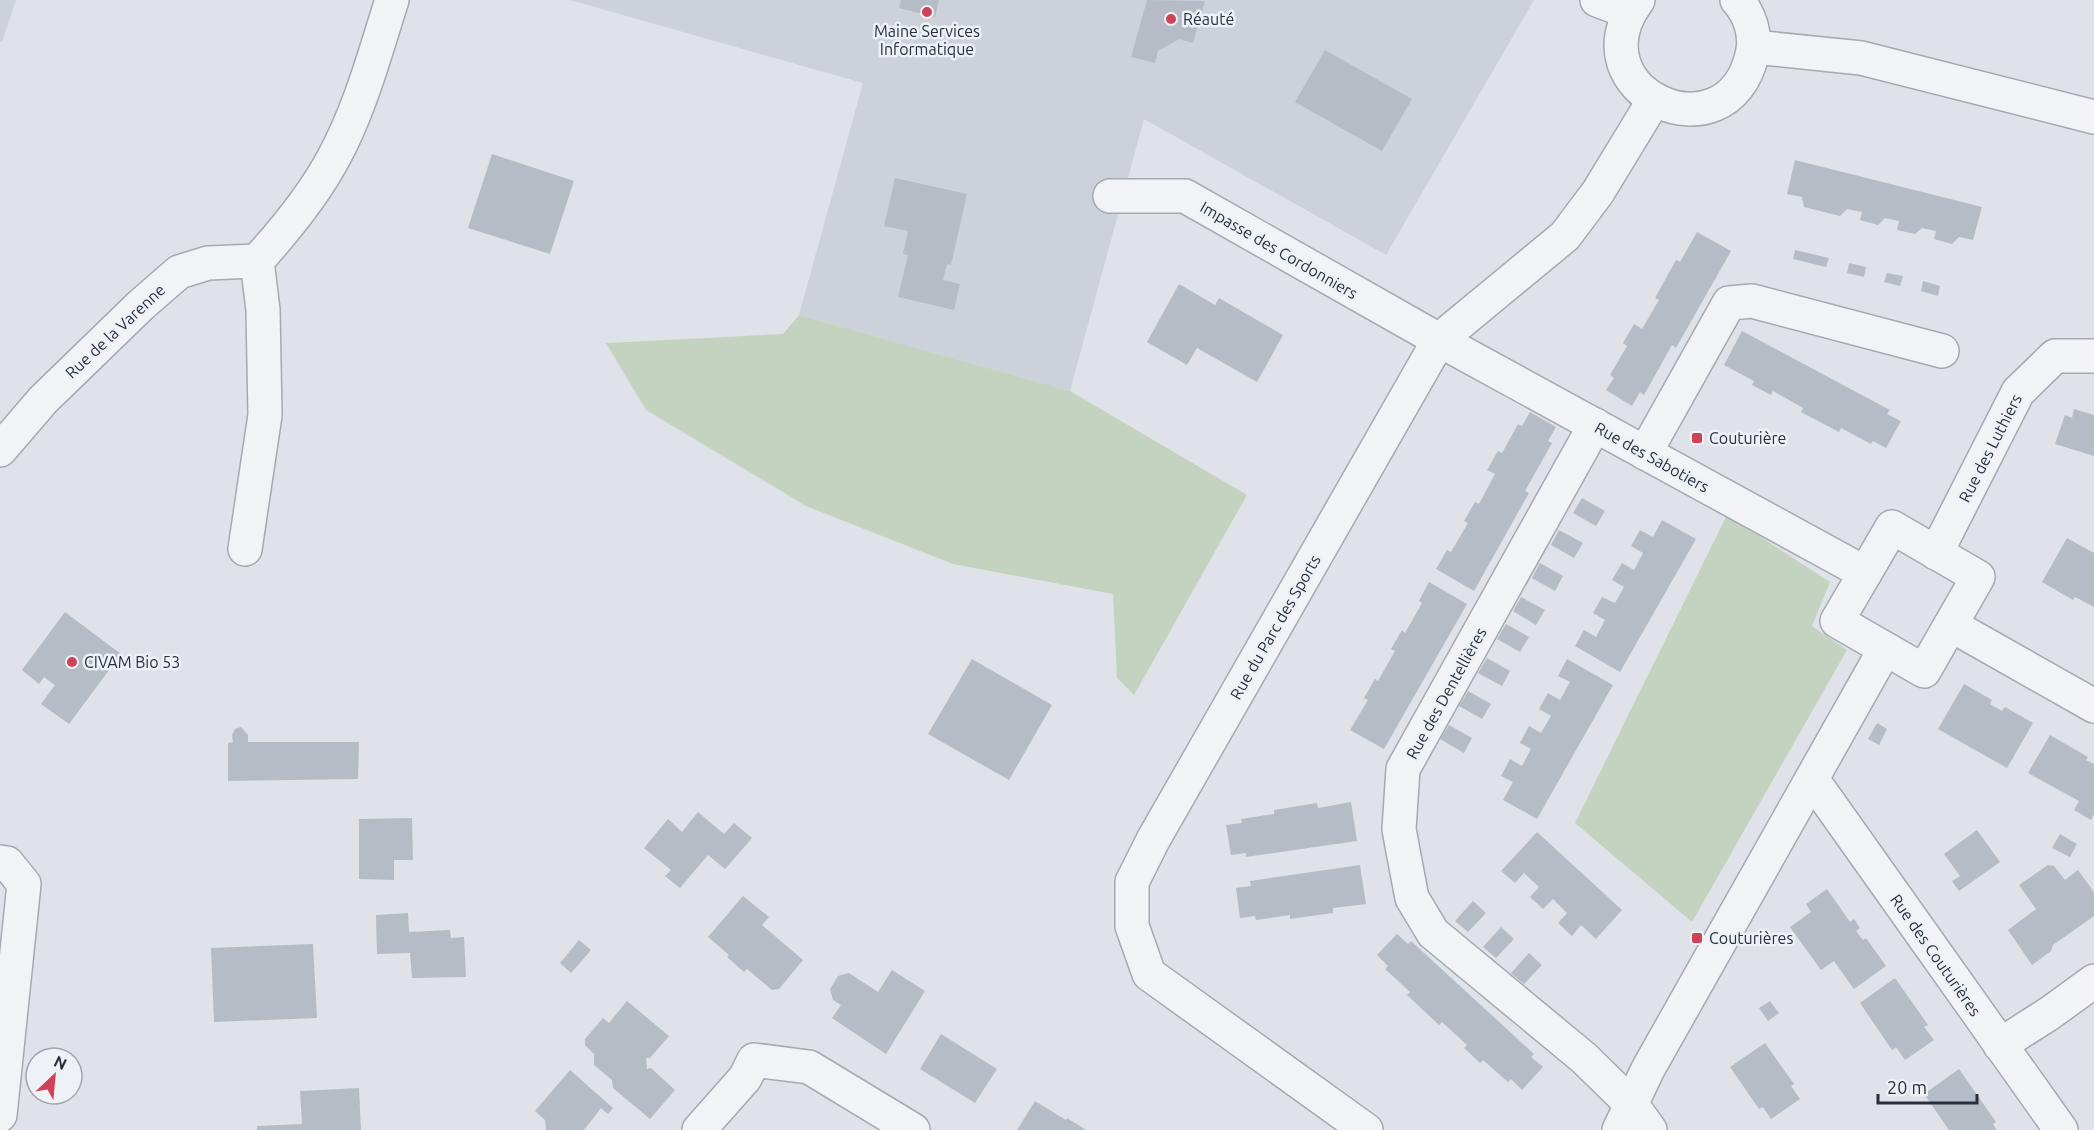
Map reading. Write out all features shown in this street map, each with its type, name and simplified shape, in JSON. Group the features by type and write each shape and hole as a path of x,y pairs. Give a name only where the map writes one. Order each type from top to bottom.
{"street":[{"path":"244,549 265,415 263,310 256,261 290,225 334,158 362,93 392,0"},
{"path":"1597,0 1633,6 1622,31 1621,51 1627,70 1638,87 1654,100 1675,108 1698,109 1719,102 1737,88 1749,69 1754,46 1752,25 1737,0"},
{"path":"1754,46 1862,58 2094,117"},
{"name":"Rue du Parc des Sports","path":"1366,1130 1149,974 1132,926 1132,882 1153,840 1439,340 1565,236 1598,192 1654,100"},
{"name":"Impasse des Cordonniers","path":"1110,196 1185,196 1439,340"},
{"name":"Rue de la Varenne","path":"0,450 43,400 141,305 179,272 208,263 256,261"},
{"path":"1644,453 1729,303 1752,301 1942,351"},
{"name":"Rue des Sabotiers","path":"1439,340 1865,573"},
{"name":"Rue des Luthiers","path":"1936,553 2018,392 2055,356 2094,356"},
{"name":"Rue des Dentellières","path":"1595,425 1403,769 1399,829 1412,898 1432,933 1584,1058 1633,1122"},
{"path":"1892,527 1936,553 1978,577 1924,671 1837,621 1892,527"},
{"path":"1951,625 2094,706"},
{"path":"1633,1122 1648,1069 1885,649"},
{"name":"Rue des Couturières","path":"1812,779 2061,1130"},
{"path":"0,1115 24,884 3,863"},
{"path":"2000,1044 2050,1013 2094,981"},
{"path":"699,1130 745,1078 754,1060 809,1067 914,1130"}],"shaded area":[{"path":"0,0 16,0 2,42 0,41"},
{"path":"570,0 1534,0 1386,255 1144,119 1070,391 799,315 863,83"}],"green space":[{"path":"799,315 1070,391 1247,495 1134,695 1117,678 1113,594 953,564 806,506 646,410 606,343 783,334"},
{"path":"1727,515 1830,582 1812,626 1847,650 1692,922 1575,823"}],"building":[{"name":"Maine Services Informatique","path":"901,0 939,0 935,17 899,8"},
{"name":"Réauté","path":"1147,0 1205,1 1193,43 1179,39 1158,51 1155,63 1131,57"},
{"path":"1325,50 1412,99 1382,151 1295,102"},
{"path":"492,154 574,181 550,254 468,228"},
{"path":"1795,160 1982,207 1973,240 1959,237 1952,244 1934,239 1936,231 1922,228 1915,234 1897,230 1899,221 1885,218 1878,225 1860,220 1862,212 1847,209 1840,216 1804,207 1802,197 1787,194"},
{"path":"895,178 967,194 951,265 947,264 943,280 960,284 954,310 898,297 908,255 903,254 908,231 884,226"},
{"path":"1697,232 1731,251 1676,348 1672,345 1644,395 1640,392 1632,406 1606,390 1614,378 1610,375 1627,346 1623,343 1634,324 1642,329 1659,300 1655,298 1676,260 1680,262"},
{"path":"1795,250 1829,258 1826,267 1793,259"},
{"path":"1849,263 1866,267 1864,277 1847,273"},
{"path":"1887,273 1903,276 1900,286 1884,282"},
{"path":"1923,281 1940,286 1938,296 1921,291"},
{"path":"1179,284 1215,305 1219,298 1283,335 1257,382 1197,348 1187,365 1147,342"},
{"path":"1742,331 1890,410 1887,414 1901,421 1886,448 1873,441 1871,444 1841,428 1839,432 1801,412 1803,408 1773,391 1771,395 1752,385 1754,381 1724,365"},
{"path":"2074,409 2094,415 2094,456 2055,444 2065,415 2072,418"},
{"path":"1530,412 1556,427 1548,441 1552,443 1525,491 1529,493 1474,591 1436,569 1447,550 1451,552 1468,523 1464,521 1475,502 1479,504 1495,474 1487,470 1498,451 1502,453 1518,424 1522,426"},
{"path":"1582,498 1605,511 1596,526 1573,513"},
{"path":"1662,520 1696,539 1620,672 1575,646 1584,630 1596,637 1605,620 1593,613 1602,597 1615,603 1624,587 1612,580 1622,563 1634,570 1643,553 1631,546 1640,530 1653,537"},
{"path":"1559,530 1583,543 1574,558 1551,545"},
{"path":"2067,538 2094,553 2094,607 2075,597 2073,600 2042,582"},
{"path":"1540,563 1563,576 1555,591 1532,578"},
{"path":"1429,582 1467,604 1384,749 1350,730 1368,700 1364,698 1375,679 1378,681 1395,651 1391,649 1402,630 1405,633 1422,603 1419,601"},
{"path":"1521,597 1545,610 1536,625 1513,611"},
{"name":"CIVAM Bio 53","path":"65,612 121,654 69,724 41,704 55,685 44,677 39,684 22,670"},
{"path":"1506,624 1529,637 1520,652 1497,639"},
{"path":"1487,658 1510,671 1502,686 1478,673"},
{"path":"972,659 1052,705 1009,780 928,734"},
{"path":"1567,659 1613,685 1537,819 1503,800 1513,782 1501,776 1510,759 1522,766 1531,749 1520,743 1529,726 1541,733 1551,716 1539,709 1548,693 1560,700 1570,682 1558,676"},
{"path":"1964,684 1992,700 1990,704 2002,711 2005,707 2033,723 2007,768 1938,729"},
{"path":"1468,691 1491,704 1482,719 1459,706"},
{"path":"1877,723 1887,729 1879,745 1868,739"},
{"path":"1449,725 1472,738 1464,753 1440,739"},
{"path":"241,727 248,735 248,742 359,742 358,779 228,781 228,743 233,742 232,735 235,729"},
{"path":"2050,735 2088,757 2086,760 2094,764 2094,814 2091,820 2074,810 2079,801 2028,773"},
{"path":"1351,802 1357,841 1246,857 1246,853 1231,855 1226,825 1242,823 1241,819 1274,814 1274,810 1317,803 1318,808"},
{"path":"698,812 724,834 734,823 752,838 725,869 708,855 680,888 665,876 671,870 644,848 668,819 682,832"},
{"path":"412,818 413,860 394,860 394,880 359,879 359,819"},
{"path":"1977,830 2000,862 1959,891 1952,881 1960,876 1944,854"},
{"path":"1537,832 1622,910 1596,939 1581,925 1572,936 1558,923 1567,913 1553,899 1543,909 1530,897 1539,887 1524,873 1515,883 1501,871"},
{"path":"2060,834 2077,844 2070,857 2052,848"},
{"path":"1360,865 1366,904 1333,908 1333,913 1290,919 1290,915 1256,920 1255,916 1240,918 1236,888 1251,886 1250,881"},
{"path":"2048,865 2054,866 2065,880 2078,870 2094,892 2094,916 2053,945 2051,951 2032,965 2008,930 2036,909 2019,885"},
{"path":"1827,889 1850,922 1854,919 1860,928 1856,931 1863,940 1866,938 1886,966 1854,989 1834,961 1821,970 1790,927 1811,912 1806,904"},
{"path":"743,896 769,917 762,925 803,960 779,989 772,990 747,969 744,972 708,937"},
{"path":"1473,901 1486,913 1468,932 1455,921"},
{"path":"408,913 409,932 450,930 451,938 464,937 466,977 412,978 410,953 377,954 376,915"},
{"path":"1501,927 1514,939 1496,958 1483,947"},
{"path":"1397,934 1408,944 1411,941 1534,1054 1531,1057 1543,1067 1522,1090 1511,1079 1508,1082 1483,1060 1480,1063 1464,1048 1467,1045 1442,1022 1439,1025 1407,995 1410,992 1385,969 1388,966 1377,955"},
{"path":"579,940 591,950 571,973 560,963"},
{"path":"313,944 317,1018 214,1022 211,948"},
{"path":"1529,953 1542,965 1524,984 1511,973"},
{"path":"892,970 925,991 886,1054 832,1018 841,1005 833,1000 830,989 838,976 849,973 878,992"},
{"path":"1895,978 1928,1025 1924,1027 1934,1040 1905,1060 1896,1047 1892,1050 1860,1003"},
{"path":"627,1001 669,1036 650,1058 646,1058 647,1069 651,1068 675,1090 650,1119 613,1088 612,1080 594,1065 594,1054 585,1045 585,1039 603,1018 609,1023"},
{"path":"1770,1001 1779,1013 1768,1021 1759,1008"},
{"path":"941,1034 997,1069 975,1103 920,1069"},
{"path":"1765,1043 1794,1084 1791,1086 1800,1099 1771,1119 1763,1107 1759,1109 1730,1067"},
{"path":"1959,1069 1996,1122 1993,1124 1997,1130 1949,1130 1924,1094"},
{"path":"570,1070 613,1108 608,1114 601,1108 584,1130 546,1130 545,1120 535,1111"},
{"path":"359,1088 361,1130 257,1130 257,1126 302,1124 300,1091"},
{"path":"1035,1101 1066,1120 1067,1118 1086,1130 1017,1130"}],"place":[{"name":"Maine Services Informatique","path":"927,12"},
{"name":"Réauté","path":"1171,19"},
{"name":"Couturière","path":"1697,438"},
{"name":"CIVAM Bio 53","path":"72,662"},
{"name":"Couturières","path":"1697,938"}]}
